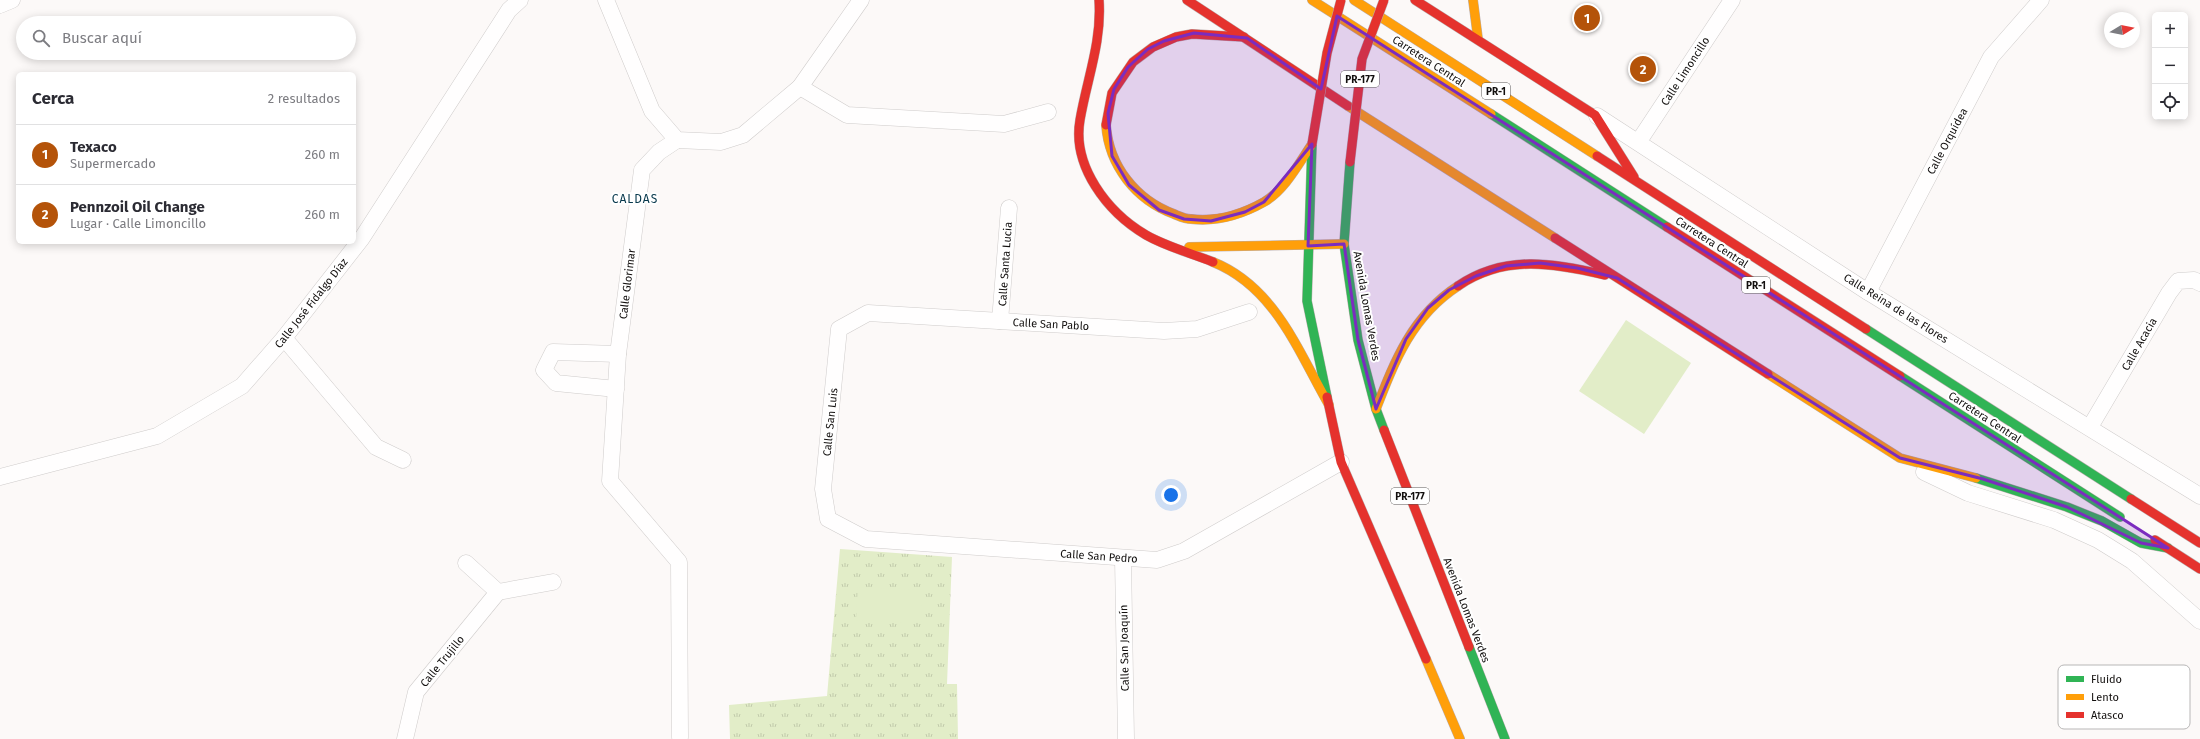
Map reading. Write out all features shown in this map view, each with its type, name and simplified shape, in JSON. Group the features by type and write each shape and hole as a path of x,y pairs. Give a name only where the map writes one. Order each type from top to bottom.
{"main road":[{"path":"1099,0 1099,33 1080,114 1079,136 1082,158 1094,186 1116,214 1142,234 1206,259 1236,274 1248,282 1272,305 1291,334 1304,362 1329,405"},
{"path":"1187,0 1247,38 1306,80 1576,250 1617,278 1900,458 1936,469 1984,479 2067,507 2102,521 2141,543 2168,548"},
{"name":"Carretera Central","path":"1312,0 2128,523"},
{"path":"1341,0 1327,53 1312,144 1307,301 1341,462 1460,739"},
{"name":"Carretera Central","path":"1354,0 2200,543"},
{"name":"Avenida Lomas Verdes","path":"1384,0 1362,60 1350,162 1344,244 1358,340 1376,409 1505,739"},
{"path":"1415,0 1595,115 1637,182"},
{"path":"1473,0 1478,39"},
{"path":"1247,38 1202,33 1184,35 1155,45 1128,67 1114,89 1107,126 1112,156 1123,176 1137,193 1158,210 1184,219 1201,221 1222,220 1245,212 1264,202 1273,194 1312,144"},
{"path":"1178,249 1190,247 1308,246 1344,244"},
{"path":"1376,409 1400,349 1413,328 1428,308 1463,281 1490,270 1506,266 1540,263 1577,268 1617,278"},
{"path":"2148,536 2200,569"}],"street":[{"path":"0,5 12,0"},
{"name":"Calle José Fidalgo Díaz","path":"0,477 157,436 242,386 284,338 362,238 509,10 520,0"},
{"path":"606,0 652,111 678,140 722,142 742,135 800,87 860,0"},
{"name":"Calle Limoncillo","path":"1639,142 1732,0"},
{"name":"Calle Orquídea","path":"1868,292 1991,57 2041,0"},
{"path":"800,87 847,115 1004,124 1048,112"},
{"name":"Calle Reina de las Flores","path":"1595,115 1639,142 1868,292 2090,427 2200,496"},
{"name":"Calle Glorimar","path":"678,140 659,152 642,170 618,354 610,481 679,562 680,737"},
{"name":"Calle Santa Lucia","path":"1000,321 1009,208"},
{"name":"Calle Acacia","path":"2090,427 2169,293 2178,281 2194,280 2200,283"},
{"name":"Calle San Pablo","path":"852,322 868,313 1164,330 1197,329 1249,312"},
{"name":"Calle San Luis","path":"836,523 828,519 823,490 839,329 852,322"},
{"path":"284,338 376,447 403,460"},
{"path":"616,389 556,383 544,370 553,352 618,354"},
{"path":"1900,458 1914,468 1968,493 2054,520 2098,540 2132,561 2200,621"},
{"name":"Calle San Pedro","path":"836,523 866,539 1157,560 1184,551 1341,462"},
{"name":"Calle San Joaquín","path":"1123,558 1126,739"},
{"path":"466,564 498,592 553,582"},
{"name":"Calle Trujillo","path":"405,739 416,692 498,592"}],"highlighted area":[{"path":"1337,16 2168,548 2141,543 2067,507 1983,479 1900,458 1617,278 1577,268 1540,263 1506,266 1476,276 1449,290 1428,308 1406,339 1376,409 1358,340 1344,244 1308,246 1312,144 1264,202 1245,212 1211,221 1184,219 1159,210 1129,185 1112,156 1108,113 1114,89 1128,67 1148,49 1164,41 1194,33 1247,38 1321,89"}],"green space":[{"path":"1626,320 1691,363 1644,434 1579,391"},
{"path":"840,549 952,557 947,684 957,684 958,739 730,739 729,705 827,696"},
{"path":"858,587 922,590 921,623 856,620"}],"traffic: fast":[{"path":"1491,114 1667,227"},
{"path":"1312,144 1307,301 1327,397"},
{"path":"1350,162 1344,244 1358,340 1376,409 1384,430"},
{"path":"1866,329 2131,499"},
{"path":"1900,376 2120,517"},
{"path":"1976,478 2067,507 2102,521 2141,543 2168,548"},
{"path":"1469,647 1505,739"}],"traffic: slow":[{"path":"1312,0 1491,114"},
{"path":"1354,0 1597,156"},
{"path":"1473,0 1478,39"},
{"path":"1348,106 1555,238"},
{"path":"1106,125 1108,140 1113,154 1127,180 1148,200 1160,208 1189,219 1201,220 1238,214 1264,202 1279,191 1297,168 1312,144"},
{"path":"1189,247 1344,244"},
{"path":"1213,262 1235,273 1253,287 1269,304 1295,343 1329,405"},
{"path":"1376,409 1390,373 1407,340 1428,311 1458,286"},
{"path":"1768,374 1900,458 1976,478"},
{"path":"1426,659 1460,739"}],"traffic: jam":[{"path":"1099,0 1096,46 1080,120 1079,137 1081,154 1087,171 1095,186 1106,201 1118,214 1132,225 1146,235 1162,243 1213,262"},
{"path":"1187,0 1348,106"},
{"path":"1312,144 1327,53 1341,0"},
{"path":"1350,162 1362,59 1384,0"},
{"path":"1415,0 1595,115 1634,177"},
{"path":"1106,125 1112,93 1133,62 1153,47 1176,37 1192,34 1244,37"},
{"path":"1597,156 1866,329"},
{"path":"1667,227 1900,376"},
{"path":"1555,238 1768,374"},
{"path":"1458,286 1476,276 1494,269 1512,265 1530,264 1567,267 1605,275"},
{"path":"1327,397 1341,462 1426,659"},
{"path":"1384,430 1469,647"},
{"path":"2131,499 2200,543"},
{"path":"2155,540 2200,569"}],"place":[{"name":"Texaco","path":"1587,18"},
{"name":"Pennzoil Oil Change","path":"1643,69"}],"district":[{"name":"CALDAS","path":"635,199"}]}
